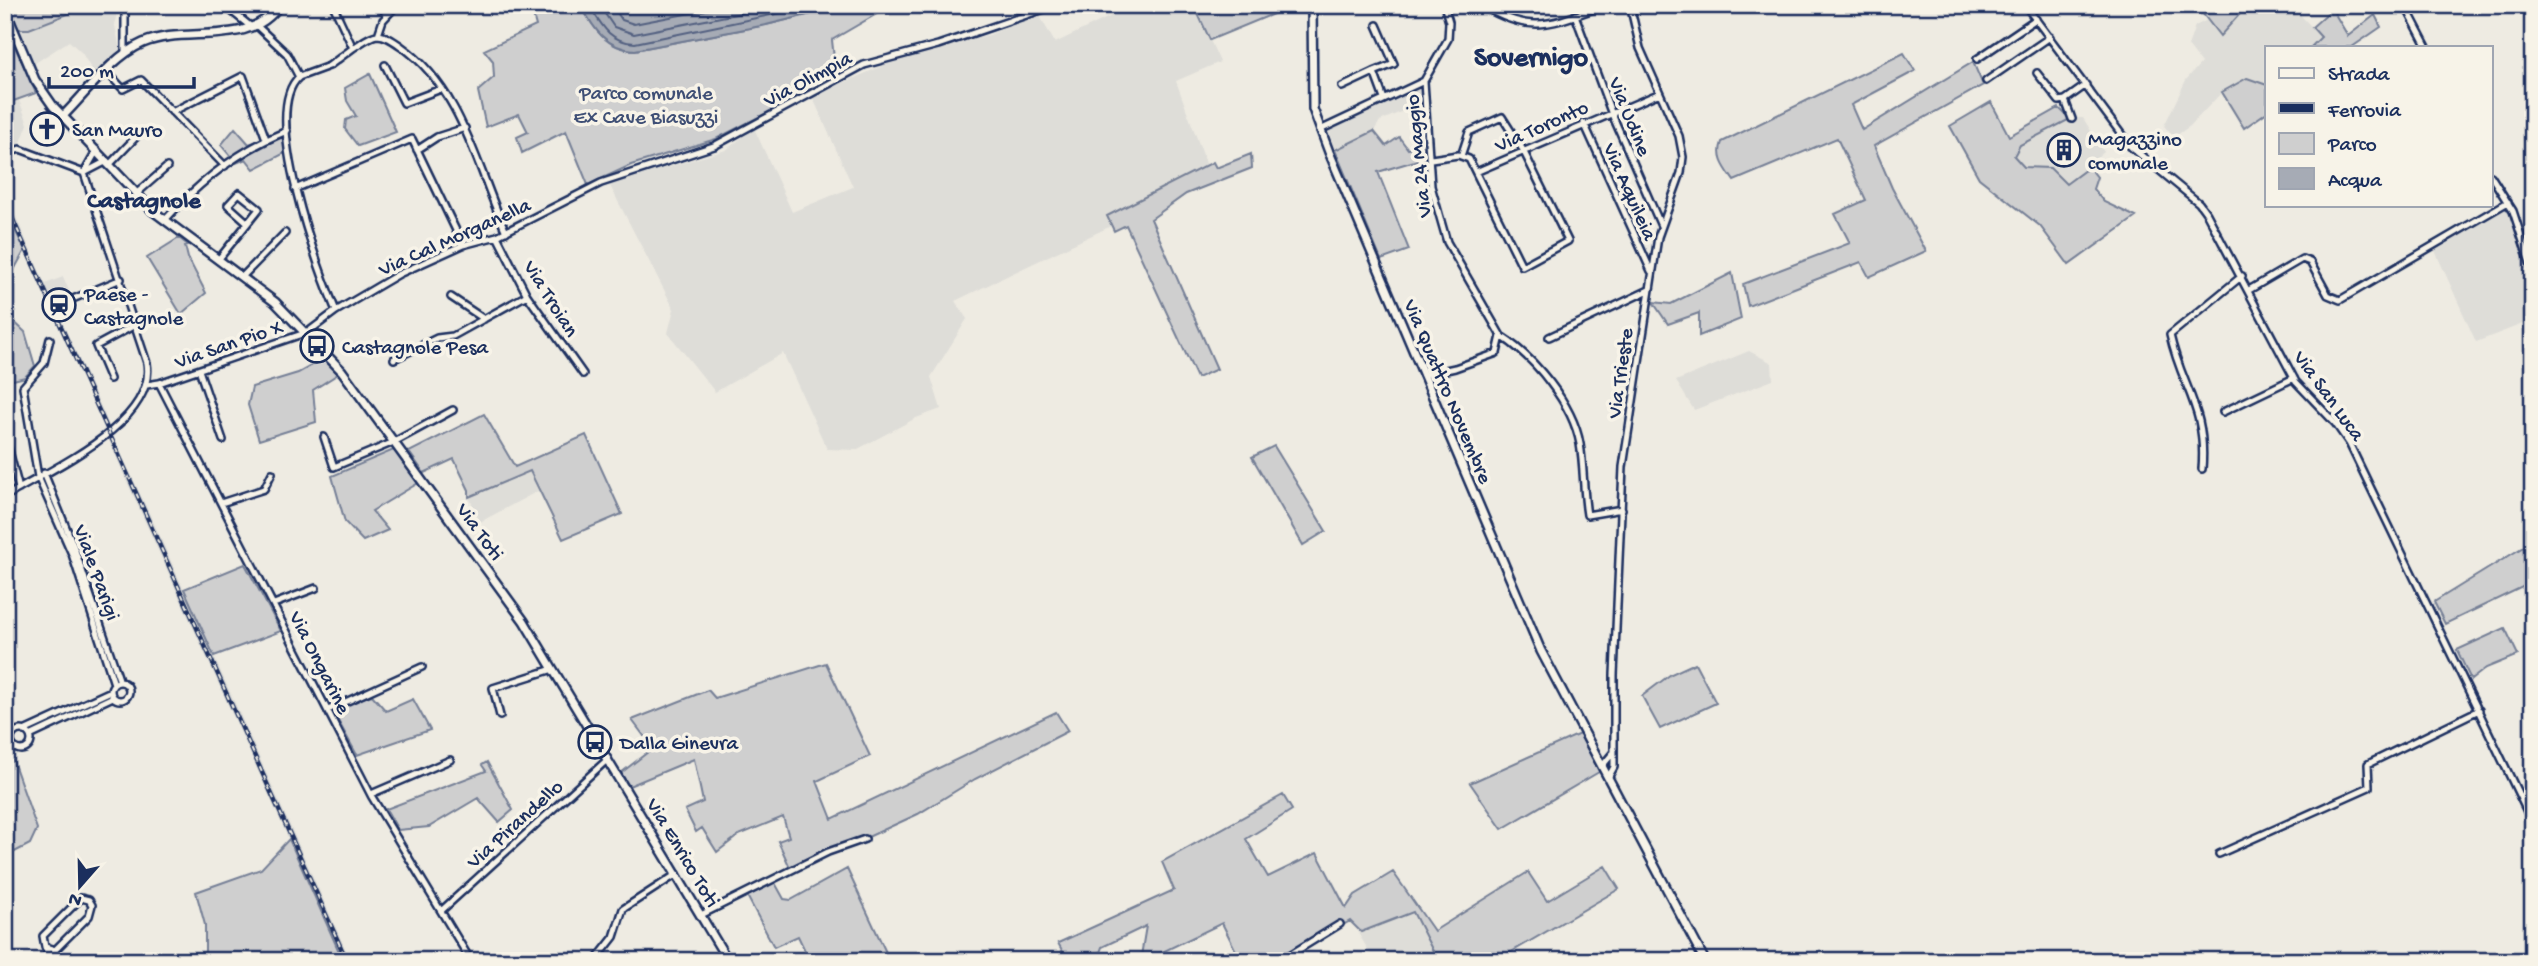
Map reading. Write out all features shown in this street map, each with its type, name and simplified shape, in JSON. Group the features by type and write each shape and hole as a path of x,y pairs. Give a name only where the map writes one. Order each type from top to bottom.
{"main road":[{"path":"64,115 125,54 152,40 212,34 253,25 271,16 279,5"},
{"name":"Via Quattro Novembre","path":"1312,5 1313,109 1320,130 1541,651 1609,776"},
{"name":"Via Toti","path":"5,9 8,23 47,99 136,194 165,220 275,302 308,332 342,371 514,606 609,760"},
{"name":"Via Enrico Toti","path":"609,760 728,961"},
{"path":"1609,776 1705,961"}],"street":[{"path":"125,5 125,54"},
{"path":"224,5 287,54 299,77"},
{"path":"333,5 353,48"},
{"path":"382,5 386,16"},
{"path":"378,35 378,26 397,5"},
{"name":"Via Olimpia","path":"580,194 601,183 714,146 864,65 938,45 1056,5"},
{"name":"Via 24 Maggio","path":"1444,5 1449,22 1448,38 1424,81 1431,186 1442,232 1501,336 1523,353 1543,375 1574,423 1580,443 1587,515 1622,509"},
{"path":"1481,5 1508,21 1534,27 1605,5"},
{"name":"Via Trieste","path":"1609,776 1614,770 1623,467 1651,271 1661,226 1681,173 1683,157 1679,136 1640,48 1630,5"},
{"name":"Via San Luca","path":"2025,5 2139,156 2199,203 2221,235 2294,378 2312,402 2335,423 2349,443 2533,824"},
{"path":"2405,5 2426,46"},
{"name":"Via Udine","path":"1575,15 1611,112 1661,226"},
{"path":"1978,59 2036,19"},
{"path":"1342,87 1394,64 1377,25"},
{"path":"336,311 295,189 287,131 287,92 299,77 329,66 353,48 378,35 390,38 407,50 426,68 441,89 465,128 506,232"},
{"path":"1986,81 2050,37"},
{"path":"385,65 404,103 441,89"},
{"path":"107,72 123,89 141,80 225,166"},
{"path":"1374,72 1384,99"},
{"path":"2037,73 2059,101 2065,100 2087,85"},
{"path":"172,112 243,76 266,139"},
{"path":"1320,130 1424,81"},
{"name":"Via Toronto","path":"1476,172 1584,123 1660,93"},
{"path":"2065,100 2072,119"},
{"path":"1431,159 1461,156 1469,159 1522,265 1568,241 1523,150 1502,117 1469,132 1461,156"},
{"name":"Via Aquileia","path":"1584,123 1651,271"},
{"path":"417,150 437,137 465,128"},
{"path":"165,220 225,166 266,139 287,131"},
{"path":"5,144 12,150 32,152 84,173 108,162 136,137"},
{"path":"295,189 412,139 463,245"},
{"path":"5,154 12,150"},
{"path":"5,497 115,429 145,388 147,363 84,173 97,150"},
{"path":"136,194 167,167"},
{"path":"2492,178 2508,202 2533,272"},
{"path":"218,261 259,209 239,193 228,205 247,222"},
{"name":"Via Cal Morganella","path":"308,332 336,311 399,274 463,245 498,236 580,194"},
{"path":"2249,290 2302,259 2310,262 2328,295 2340,300 2508,202"},
{"path":"242,278 285,233"},
{"name":"Via Troian","path":"498,236 527,295 583,374"},
{"path":"2202,469 2205,439 2200,417 2170,335 2242,276"},
{"path":"68,301 121,279"},
{"path":"1549,337 1649,290"},
{"path":"394,359 437,338 453,336 527,295"},
{"path":"451,297 484,318"},
{"path":"110,379 96,346 135,325"},
{"name":"Via San Pio X","path":"159,383 308,332"},
{"path":"1423,375 1455,368 1497,353 1501,336"},
{"name":"Viale Parigi","path":"50,339 44,363 23,387 38,477 72,554 117,683"},
{"path":"199,370 223,440"},
{"path":"2223,412 2294,378"},
{"path":"145,388 159,383"},
{"name":"Via Ongarine","path":"159,383 371,794 471,961"},
{"path":"324,436 334,467 394,442 453,410"},
{"path":"5,435 19,489"},
{"path":"221,503 264,489 272,472"},
{"name":"Viale Parigi","path":"44,473 74,547 117,683"},
{"path":"274,604 316,588"},
{"path":"328,709 422,667"},
{"path":"500,716 493,688 553,669"},
{"path":"30,736 112,694 117,683 128,687 127,696 120,700 112,694"},
{"path":"30,736 26,748 13,746 13,734 112,694"},
{"path":"2219,854 2361,792 2370,784 2368,764 2479,710"},
{"path":"24,731 30,736"},
{"path":"1603,765 1613,752"},
{"path":"371,794 450,760"},
{"name":"Via Pirandello","path":"441,911 609,760"},
{"path":"701,915 828,852 865,839"},
{"path":"595,961 614,937 623,909 677,874"},
{"path":"51,961 45,947 46,933 77,901 89,900 92,908 89,916 55,950"},
{"path":"1280,961 1340,924"},
{"path":"45,947 55,950"},
{"path":"55,950 57,961"}],"shaded area":[{"path":"69,5 117,5 115,26 120,49 94,74 82,53 69,41 32,65 16,29 29,29 72,12"},
{"path":"1134,5 1194,5 1220,62 1176,81 1207,166 1107,216 1111,226 955,301 967,319 931,377 941,409 916,418 856,450 827,449 783,353 715,392 668,333 674,309 609,184 726,150 754,128 792,212 853,187 812,96 899,59 931,48 989,35 1038,13 1055,43"},
{"path":"2248,5 2291,5 2321,37 2312,46 2265,46 2265,84 2247,78 2222,92 2190,126 2174,137 2164,126 2186,80 2201,63 2188,46 2195,26 2209,19 2220,35"},
{"path":"1421,85 1424,102 1380,121 1374,131 1335,150 1328,130"},
{"path":"19,100 28,124 20,145 5,151 5,104"},
{"path":"2069,118 2083,118 2104,152 2066,185 2050,168 2024,167 2013,156 2020,145"},
{"path":"5,191 45,284 63,277 72,297 62,300 69,314 60,318 104,413 110,429 107,432 5,208"},
{"path":"2507,204 2533,284 2533,320 2476,342 2432,244"},
{"path":"1749,351 1772,363 1773,380 1694,410 1676,381"},
{"path":"113,437 351,961 344,961 123,473 109,439"},
{"path":"530,470 538,491 480,522 469,497"},
{"path":"1413,912 1438,961 1375,961 1358,933"}],"green space":[{"path":"9,5 69,5 73,12 29,29 16,29"},
{"name":"Parco comunale Ex Cave Biasuzzi","path":"530,5 581,5 602,36 616,46 635,50 766,25 848,5 892,5 832,40 836,77 716,139 631,165 588,185 566,131 522,153 517,137 528,132 519,114 486,127 478,91 494,77 493,61 484,50 536,26"},
{"path":"1194,5 1295,5 1210,40"},
{"path":"2196,5 2248,5 2220,36"},
{"path":"2332,9 2348,36 2375,15 2381,27 2353,46 2312,46 2321,37 2312,27"},
{"path":"5,27 36,93 5,104"},
{"path":"1904,53 1915,71 1851,105 1862,130 1973,62 1983,85 1874,146 1892,188 1926,251 1869,277 1861,262 1748,306 1743,284 1850,243 1835,214 1866,200 1837,138 1734,181 1721,158 1722,142"},
{"path":"370,74 396,132 358,146 345,129 346,120 356,116 347,101 345,88"},
{"path":"2247,78 2265,84 2265,113 2244,128 2222,92"},
{"path":"1991,102 2009,136 2059,108 2070,119 2020,145 2014,156 2024,167 2050,168 2066,184 2089,167 2097,177 2093,189 2104,202 2136,217 2069,265 2040,226 1979,178 1950,126"},
{"path":"235,128 249,144 286,131 287,152 254,169 246,159 236,163 221,145"},
{"path":"1374,131 1386,146 1399,137 1408,149 1428,140 1428,157 1378,172 1409,250 1381,260 1335,150"},
{"path":"1251,154 1252,168 1186,194 1151,219 1217,369 1197,378 1126,225 1114,231 1107,216 1213,162 1216,168"},
{"path":"15,230 25,250 9,279 6,314 25,332 35,366 25,377 5,382 5,233"},
{"path":"179,238 188,245 185,246 188,258 206,293 181,314 147,258"},
{"path":"1732,273 1741,319 1699,336 1699,313 1668,324 1653,302 1671,304"},
{"path":"325,358 338,374 313,390 316,422 259,440 248,405 252,387 298,373"},
{"path":"484,414 515,467 586,435 622,514 563,539 530,471 469,497 469,490 454,459 424,473 409,452"},
{"path":"1274,446 1326,531 1303,545 1252,457"},
{"path":"396,449 420,482 372,511 388,530 363,541 345,522 332,476"},
{"path":"2533,541 2529,563 2533,582 2445,624 2434,602"},
{"path":"245,564 281,631 214,656 184,589"},
{"path":"2505,628 2518,655 2486,668 2471,680 2457,650"},
{"path":"826,663 870,756 817,781 832,819 1056,712 1068,731 975,779 918,814 792,872 778,841 789,837 783,817 739,835 717,852 702,828 696,832 685,810 703,802 694,759 629,786 621,773 653,748 632,720 708,690 715,698"},
{"path":"1695,663 1716,703 1660,729 1642,696 1671,674"},
{"path":"372,695 386,711 413,699 430,730 357,755 331,708"},
{"path":"1584,732 1604,769 1502,829 1470,783"},
{"path":"6,741 37,829 30,844 5,857"},
{"path":"487,762 513,810 499,822 478,798 429,827 398,830 386,809 486,771 482,765"},
{"path":"1283,795 1292,810 1246,839 1268,877 1317,853 1346,908 1355,895 1393,872 1434,931 1528,872 1547,901 1605,866 1619,889 1496,961 1438,961 1413,912 1361,932 1350,921 1283,961 1241,961 1222,923 1144,961 1141,956 1146,926 1102,947 1097,961 1068,961 1058,943 1174,890 1162,862"},
{"path":"289,839 341,956 329,961 205,961 205,925 196,892 261,869"},
{"path":"847,869 890,961 810,961 798,936 774,947 746,894 774,881 784,899 791,900"}],"water":[{"path":"581,5 848,5 766,25 635,50 616,46 602,36"}],"railway":[{"path":"5,202 347,961"}],"place":[{"name":"San Mauro","path":"47,129"},
{"name":"Magazzino comunale","path":"2064,150"},
{"name":"Paese - Castagnole","path":"59,305"},
{"name":"Castagnole Pesa","path":"317,346"},
{"name":"Dalla Ginevra","path":"595,742"}],"district":[{"name":"Sovernigo","path":"1531,55"},
{"name":"Castagnole","path":"144,199"}]}
